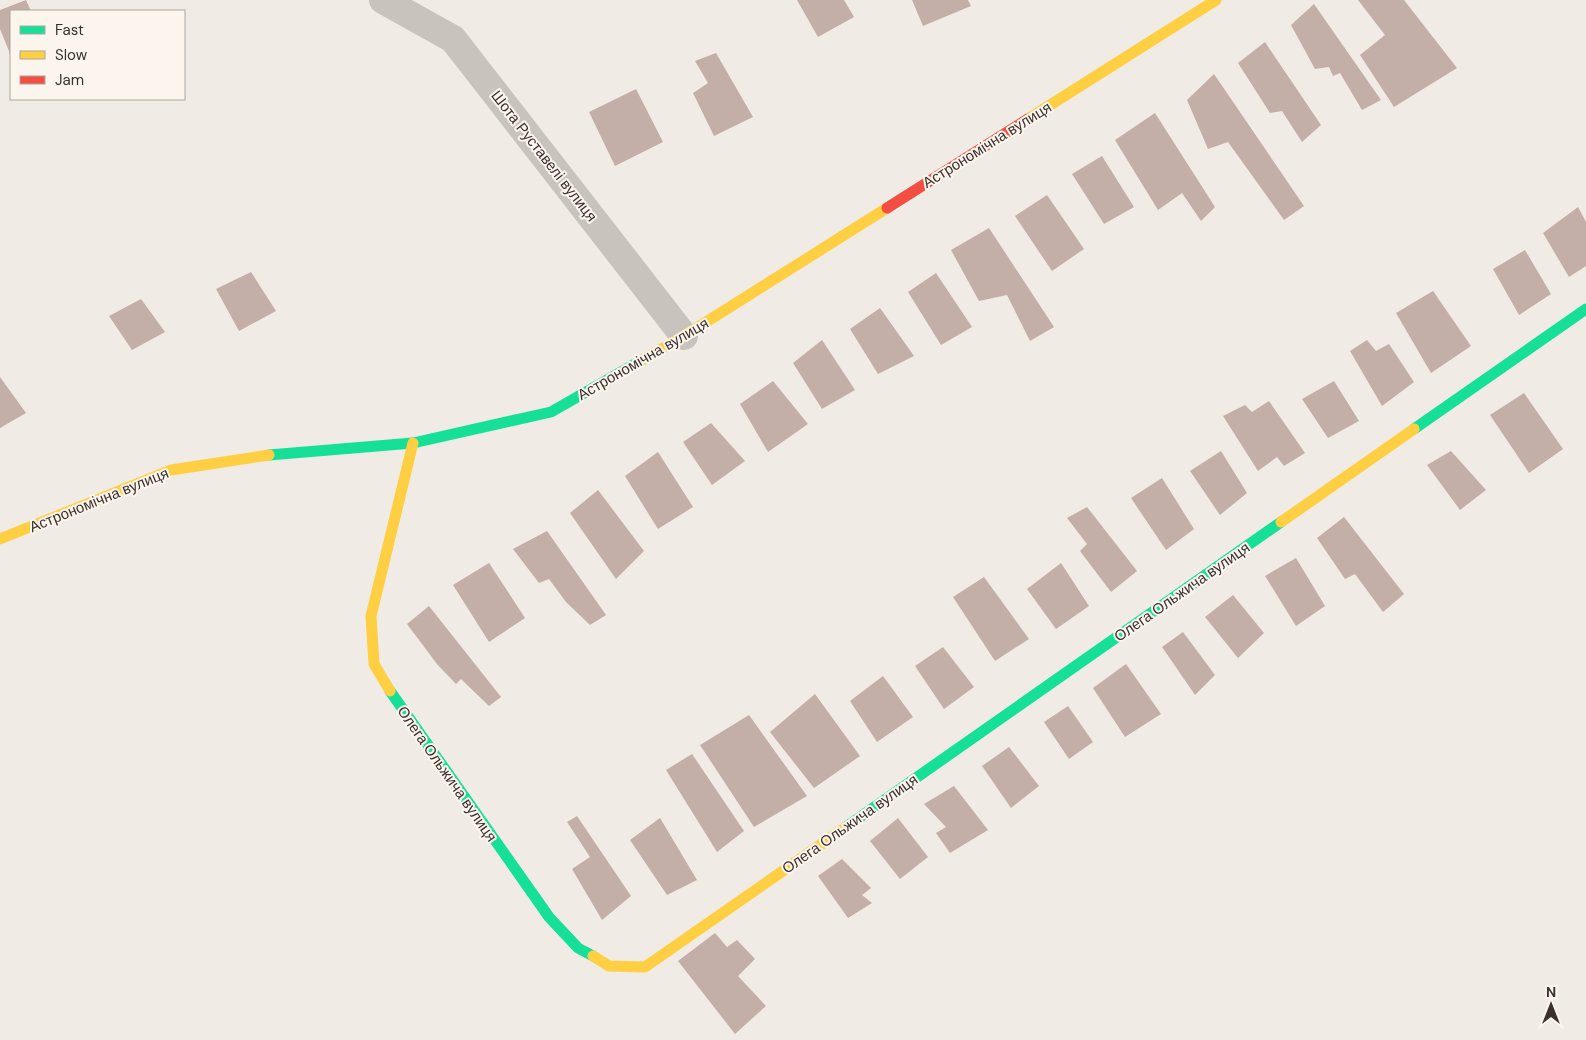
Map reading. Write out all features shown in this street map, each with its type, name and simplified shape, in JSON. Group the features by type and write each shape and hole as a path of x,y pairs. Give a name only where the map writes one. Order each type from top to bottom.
{"street":[{"name":"Шота Руставелі вулиця","path":"383,0 453,39 684,336"},
{"name":"Астрономічна вулиця","path":"0,540 171,470 248,457 413,443 551,412 684,336 1216,0"},
{"name":"Олега Ольжича вулиця","path":"413,443 371,616 374,664 395,700 549,917 578,948 609,966 646,967 1586,309"}],"building":[{"path":"26,0 31,10 10,10 10,54 0,29 0,10"},
{"path":"797,0 844,0 854,17 818,37"},
{"path":"912,0 968,0 971,6 923,26"},
{"path":"1358,0 1404,0 1457,68 1394,107 1360,55 1385,35"},
{"path":"1314,4 1381,100 1362,110 1340,73 1333,76 1329,67 1315,69 1291,25"},
{"path":"1265,42 1321,125 1302,142 1282,111 1270,113 1238,63"},
{"path":"716,53 753,117 714,136 693,93 708,83 695,61"},
{"path":"1214,74 1304,206 1284,220 1228,142 1208,149 1187,100"},
{"path":"636,89 663,142 615,166 589,112"},
{"path":"1155,113 1215,207 1201,221 1182,193 1158,210 1115,140"},
{"path":"1102,156 1134,207 1104,224 1072,174"},
{"path":"1047,195 1084,249 1052,271 1015,216"},
{"path":"1578,207 1586,222 1586,266 1569,277 1543,233"},
{"path":"989,228 1054,327 1030,341 1007,295 979,301 951,250"},
{"path":"1525,250 1551,294 1519,315 1493,269"},
{"path":"251,272 276,311 239,331 216,289"},
{"path":"936,273 972,327 941,345 908,292"},
{"path":"1433,291 1471,346 1431,373 1396,313"},
{"path":"141,299 165,332 132,350 109,316"},
{"path":"880,308 914,356 878,374 850,329"},
{"path":"822,340 855,390 822,409 793,363"},
{"path":"1367,340 1376,351 1389,344 1414,382 1382,406 1350,351"},
{"path":"0,377 26,413 0,428"},
{"path":"773,381 808,424 768,452 740,404"},
{"path":"1334,381 1359,421 1328,438 1302,399"},
{"path":"1524,393 1563,449 1529,473 1490,415"},
{"path":"1269,401 1305,453 1284,466 1277,457 1258,471 1223,416 1245,405 1252,412"},
{"path":"711,423 745,461 712,485 683,442"},
{"path":"1221,451 1247,493 1220,515 1190,471"},
{"path":"1451,451 1486,490 1460,510 1427,465"},
{"path":"658,452 693,507 658,529 625,476"},
{"path":"1162,478 1194,529 1166,550 1131,498"},
{"path":"598,490 644,551 616,579 570,513"},
{"path":"1087,507 1137,571 1111,592 1080,551 1087,544 1067,518"},
{"path":"1344,517 1404,594 1383,612 1355,574 1345,579 1317,538"},
{"path":"547,531 606,615 590,625 566,602 549,579 539,583 513,549"},
{"path":"1296,558 1325,606 1296,626 1265,576"},
{"path":"489,563 525,618 489,642 453,585"},
{"path":"1061,563 1089,606 1056,629 1027,589"},
{"path":"984,577 1029,639 995,661 953,597"},
{"path":"1233,595 1264,633 1238,658 1205,617"},
{"path":"429,606 501,697 489,706 461,679 456,684 437,664 407,624"},
{"path":"1183,632 1215,675 1195,695 1162,647"},
{"path":"943,647 974,687 944,709 915,666"},
{"path":"1126,664 1161,714 1125,737 1093,688"},
{"path":"883,676 913,717 877,742 850,701"},
{"path":"815,694 860,756 814,788 770,732"},
{"path":"1068,706 1093,742 1069,759 1044,722"},
{"path":"749,715 807,796 754,827 700,745"},
{"path":"1009,747 1039,786 1011,808 982,766"},
{"path":"692,754 744,831 717,852 666,770"},
{"path":"954,786 988,830 950,853 936,833 946,827 924,804"},
{"path":"577,816 631,896 602,920 572,869 590,857 567,822"},
{"path":"660,818 697,880 667,895 630,840"},
{"path":"898,818 928,857 900,879 870,841"},
{"path":"842,859 871,888 862,895 872,903 848,918 818,876"},
{"path":"715,933 727,947 737,940 755,959 738,976 766,1006 735,1034 678,961"}],"traffic: fast":[{"path":"1414,429 1586,309"},
{"path":"269,455 413,443 551,412 642,360"},
{"path":"846,827 1281,522"},
{"path":"390,691 549,917 578,948 593,956"}],"traffic: slow":[{"path":"1028,119 1216,0"},
{"path":"642,360 684,336 887,208"},
{"path":"1281,522 1414,429"},
{"path":"390,691 374,664 371,616 413,443"},
{"path":"0,539 171,470 269,455"},
{"path":"593,956 609,966 645,967 846,827"}],"traffic: jam":[{"path":"887,208 1028,119"}]}
